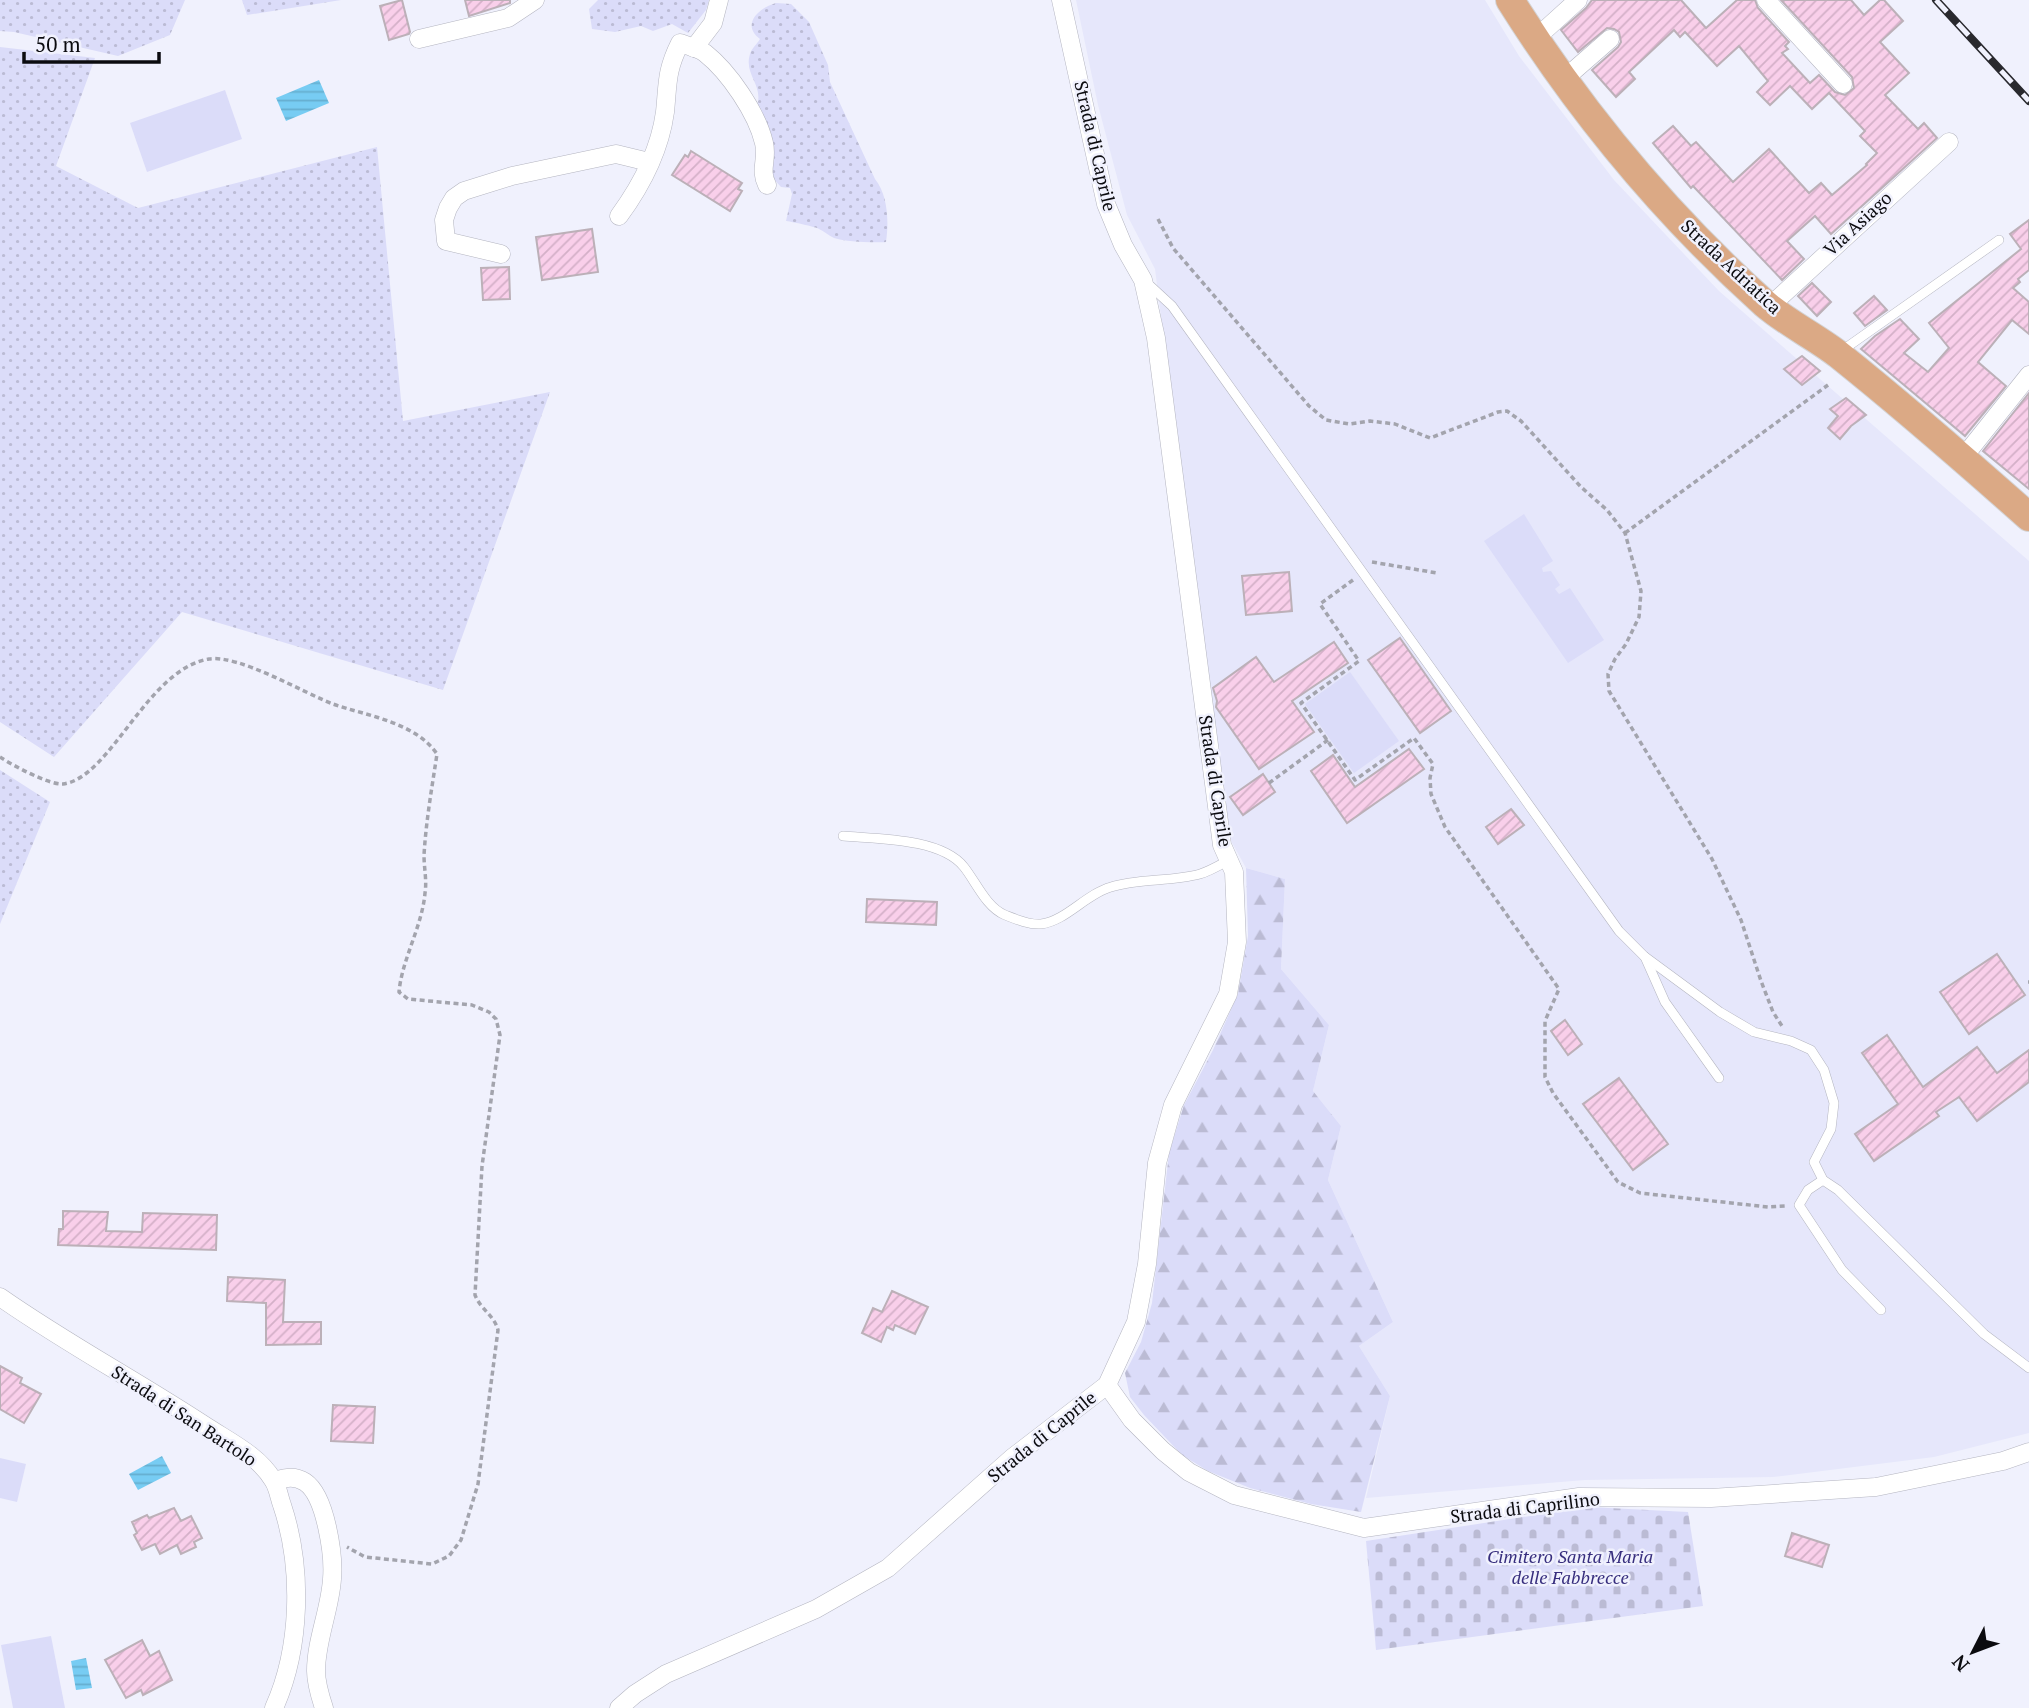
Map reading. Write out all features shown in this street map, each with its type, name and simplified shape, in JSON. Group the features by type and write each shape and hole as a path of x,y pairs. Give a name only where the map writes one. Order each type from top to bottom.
{"main road":[{"name":"Strada Adriatica","path":"1510,0 1563,80 1633,170 1729,270 1769,307 1838,354 2029,517"}],"street":[{"path":"419,38 508,18 536,0"},
{"path":"694,48 713,23 719,0"},
{"name":"Strada di Caprile","path":"619,1708 666,1674 816,1609 888,1569 1012,1458 1107,1385 1136,1322 1147,1265 1157,1163 1173,1105 1228,994 1237,942 1234,872 1222,845 1156,338 1143,280 1123,245 1106,204 1061,0"},
{"path":"1535,39 1578,0"},
{"path":"1766,0 1843,84"},
{"path":"1563,80 1610,39"},
{"path":"619,216 645,176 665,113 667,75 680,44 703,51 736,87 763,140 766,151 762,175 767,185"},
{"name":"Via Asiago","path":"1769,307 1949,142"},
{"path":"501,254 446,241 444,220 454,198 464,191 512,176 616,154 649,162"},
{"path":"1962,459 2029,375"},
{"name":"Strada di San Bartolo","path":"0,1297 253,1458 274,1481 289,1527 298,1602 285,1684 274,1708"},
{"name":"Strada di Caprilino","path":"1107,1385 1132,1420 1189,1472 1234,1495 1364,1528 1579,1497 1711,1498 1877,1487 2003,1461 2029,1452"},
{"path":"274,1481 291,1477 307,1483 318,1501 332,1551 332,1581 316,1671 324,1708"}],"lane":[{"path":"1838,354 1999,240"},
{"path":"1143,280 1172,306 1619,931 1644,956 1731,1019 1754,1032 1791,1041 1811,1050 1825,1070 1834,1103 1831,1129 1814,1162 1823,1180 1838,1189 1984,1334 2029,1368"},
{"path":"843,836 936,848 961,864 1001,914 1041,924 1062,915 1088,897 1111,886 1201,874 1229,860"},
{"path":"1644,956 1665,1002 1719,1078"},
{"path":"1823,1180 1808,1189 1799,1205 1842,1270 1881,1310"}],"path":[{"path":"1158,219 1173,248 1309,406 1326,420 1349,424 1370,421 1395,424 1430,438 1507,411 1521,421 1581,487 1607,510 1625,533 1641,591 1639,617 1608,674 1609,691 1712,859 1741,920 1773,1012 1791,1041"},
{"path":"1625,533 1828,385"},
{"path":"1353,558 1437,573"},
{"path":"1363,573 1320,604 1359,662 1301,703 1355,779 1414,738 1433,764 1431,794 1445,827 1559,989 1545,1021 1545,1077 1553,1093 1618,1182 1640,1193 1768,1207 1799,1205"},
{"path":"0,757 20,770 61,784 83,776 102,757 144,704 190,664 212,658 239,663 332,704 401,727 429,743 437,754 427,816 425,892 418,930 399,992 408,999 472,1005 489,1012 496,1019 500,1035 482,1166 475,1295 479,1306 495,1319 498,1330 478,1484 461,1540 449,1556 432,1564 365,1557 346,1547 332,1551"},
{"path":"1269,783 1328,740"}],"shaded area":[{"path":"1076,0 1485,0 1519,56 1614,180 1719,291 2029,561 2029,1433 1934,1457 1773,1477 1585,1480 1366,1498 1390,1396 1359,1346 1393,1322 1328,1180 1341,1126 1313,1091 1329,1025 1281,969 1285,879 1246,868 1230,839 1207,685 1155,269 1127,215 1098,105"}],"green space":[{"path":"0,0 185,0 170,35 118,56 0,31"},
{"path":"242,0 341,0 247,15"},
{"path":"598,0 709,0 706,10 688,33 672,24 653,31 641,26 615,32 592,29 589,9"},
{"path":"776,3 791,4 809,22 828,65 830,82 883,193 887,217 886,242 839,239 817,228 786,221 792,194 790,188 781,187 771,176 755,111 758,95 749,62 751,52 760,39 752,28 754,18 763,9"},
{"path":"0,47 95,58 56,166 138,208 377,147 403,421 550,392 443,690 182,612 54,757 0,722"},
{"path":"225,90 242,139 147,172 130,123"},
{"path":"1524,514 1553,561 1542,568 1543,572 1551,571 1560,585 1555,589 1559,594 1570,588 1604,640 1568,663 1484,541"},
{"path":"1350,672 1399,741 1354,773 1305,704"},
{"path":"0,770 50,802 0,924"},
{"path":"1246,868 1285,879 1281,969 1329,1025 1313,1091 1341,1126 1328,1180 1393,1322 1359,1346 1390,1396 1361,1512 1311,1504 1250,1488 1208,1471 1182,1455 1144,1415 1130,1397 1125,1373 1141,1342 1152,1303 1169,1153 1184,1105 1238,994 1248,936"},
{"path":"0,1458 26,1464 17,1502 0,1498"},
{"name":"Cimitero Santa Maria delle Fabbrecce","path":"1589,1507 1688,1512 1703,1606 1376,1650 1366,1541"},
{"path":"51,1636 65,1708 13,1708 1,1645"}],"water":[{"path":"319,80 329,103 286,121 276,98"},
{"path":"162,1456 171,1473 138,1490 129,1474"},
{"path":"86,1658 92,1688 76,1690 71,1661"}],"building":[{"path":"402,0 410,32 389,40 380,6"},
{"path":"465,0 510,0 510,3 469,16"},
{"path":"1592,0 1681,0 1706,28 1737,0 1755,0 1758,8 1789,42 1785,46 1788,49 1782,53 1810,83 1819,75 1835,92 1845,95 1854,88 1852,77 1781,0 1851,0 1864,15 1880,0 1884,0 1903,21 1880,42 1909,73 1885,95 1918,129 1924,123 1937,138 1831,234 1815,216 1787,241 1804,259 1782,280 1693,186 1691,188 1653,143 1673,126 1691,146 1696,142 1733,182 1769,149 1809,193 1821,183 1832,195 1877,153 1860,136 1865,131 1829,93 1812,109 1790,86 1770,105 1757,92 1768,81 1739,46 1717,66 1685,32 1680,37 1674,30 1629,72 1635,79 1616,97 1592,70 1618,47 1621,42 1619,32 1607,28 1578,52 1561,30"},
{"path":"691,151 742,183 738,189 742,191 730,211 672,175 685,155 688,157"},
{"path":"2029,220 2029,270 2018,279 2020,282 2013,288 2029,302 2029,334 2012,320 1978,362 2006,386 1965,436 1861,349 1900,319 1919,339 1904,353 1928,372 1949,348 1929,323 2021,249 2010,234"},
{"path":"592,229 598,272 542,280 536,237"},
{"path":"509,267 510,299 483,300 481,268"},
{"path":"1812,283 1831,302 1817,316 1798,296"},
{"path":"1874,296 1887,310 1865,326 1854,313"},
{"path":"1802,356 1820,371 1802,385 1784,369"},
{"path":"2029,393 2029,489 1983,451"},
{"path":"1846,398 1866,415 1840,439 1828,428 1838,416 1830,409"},
{"path":"1289,572 1292,611 1246,615 1242,576"},
{"path":"1400,638 1451,711 1420,733 1368,660"},
{"path":"1334,642 1348,663 1292,701 1314,732 1259,769 1216,707 1213,688 1256,657 1274,682"},
{"path":"1409,749 1424,769 1347,823 1311,771 1333,755 1355,787"},
{"path":"1263,774 1275,792 1243,815 1230,797"},
{"path":"1511,809 1524,825 1498,844 1486,827"},
{"path":"867,899 937,902 936,925 866,922"},
{"path":"1997,954 2025,995 1969,1034 1940,992"},
{"path":"1565,1020 1582,1044 1568,1055 1551,1031"},
{"path":"1887,1035 1923,1087 1977,1047 1997,1073 2029,1050 2029,1082 1977,1121 1959,1097 1936,1112 1939,1116 1874,1161 1855,1134 1898,1104 1862,1053"},
{"path":"1619,1078 1668,1144 1633,1170 1583,1104"},
{"path":"63,1211 108,1212 106,1231 142,1232 143,1213 217,1215 216,1250 58,1245 59,1229 63,1229"},
{"path":"228,1277 285,1280 283,1322 321,1322 321,1344 266,1345 266,1303 227,1301"},
{"path":"892,1291 928,1307 915,1334 895,1325 893,1330 887,1327 881,1342 862,1333 873,1308 882,1312"},
{"path":"0,1366 22,1378 20,1383 41,1394 24,1423 0,1409"},
{"path":"333,1405 375,1407 373,1443 331,1441"},
{"path":"174,1508 181,1521 191,1516 202,1538 194,1542 196,1547 181,1554 177,1545 160,1554 155,1544 142,1550 134,1535 137,1533 132,1522"},
{"path":"1792,1533 1829,1545 1822,1567 1785,1556"},
{"path":"142,1640 150,1656 159,1651 172,1680 143,1695 141,1690 126,1698 105,1660"}],"railway":[{"path":"1936,0 2029,101"}]}
